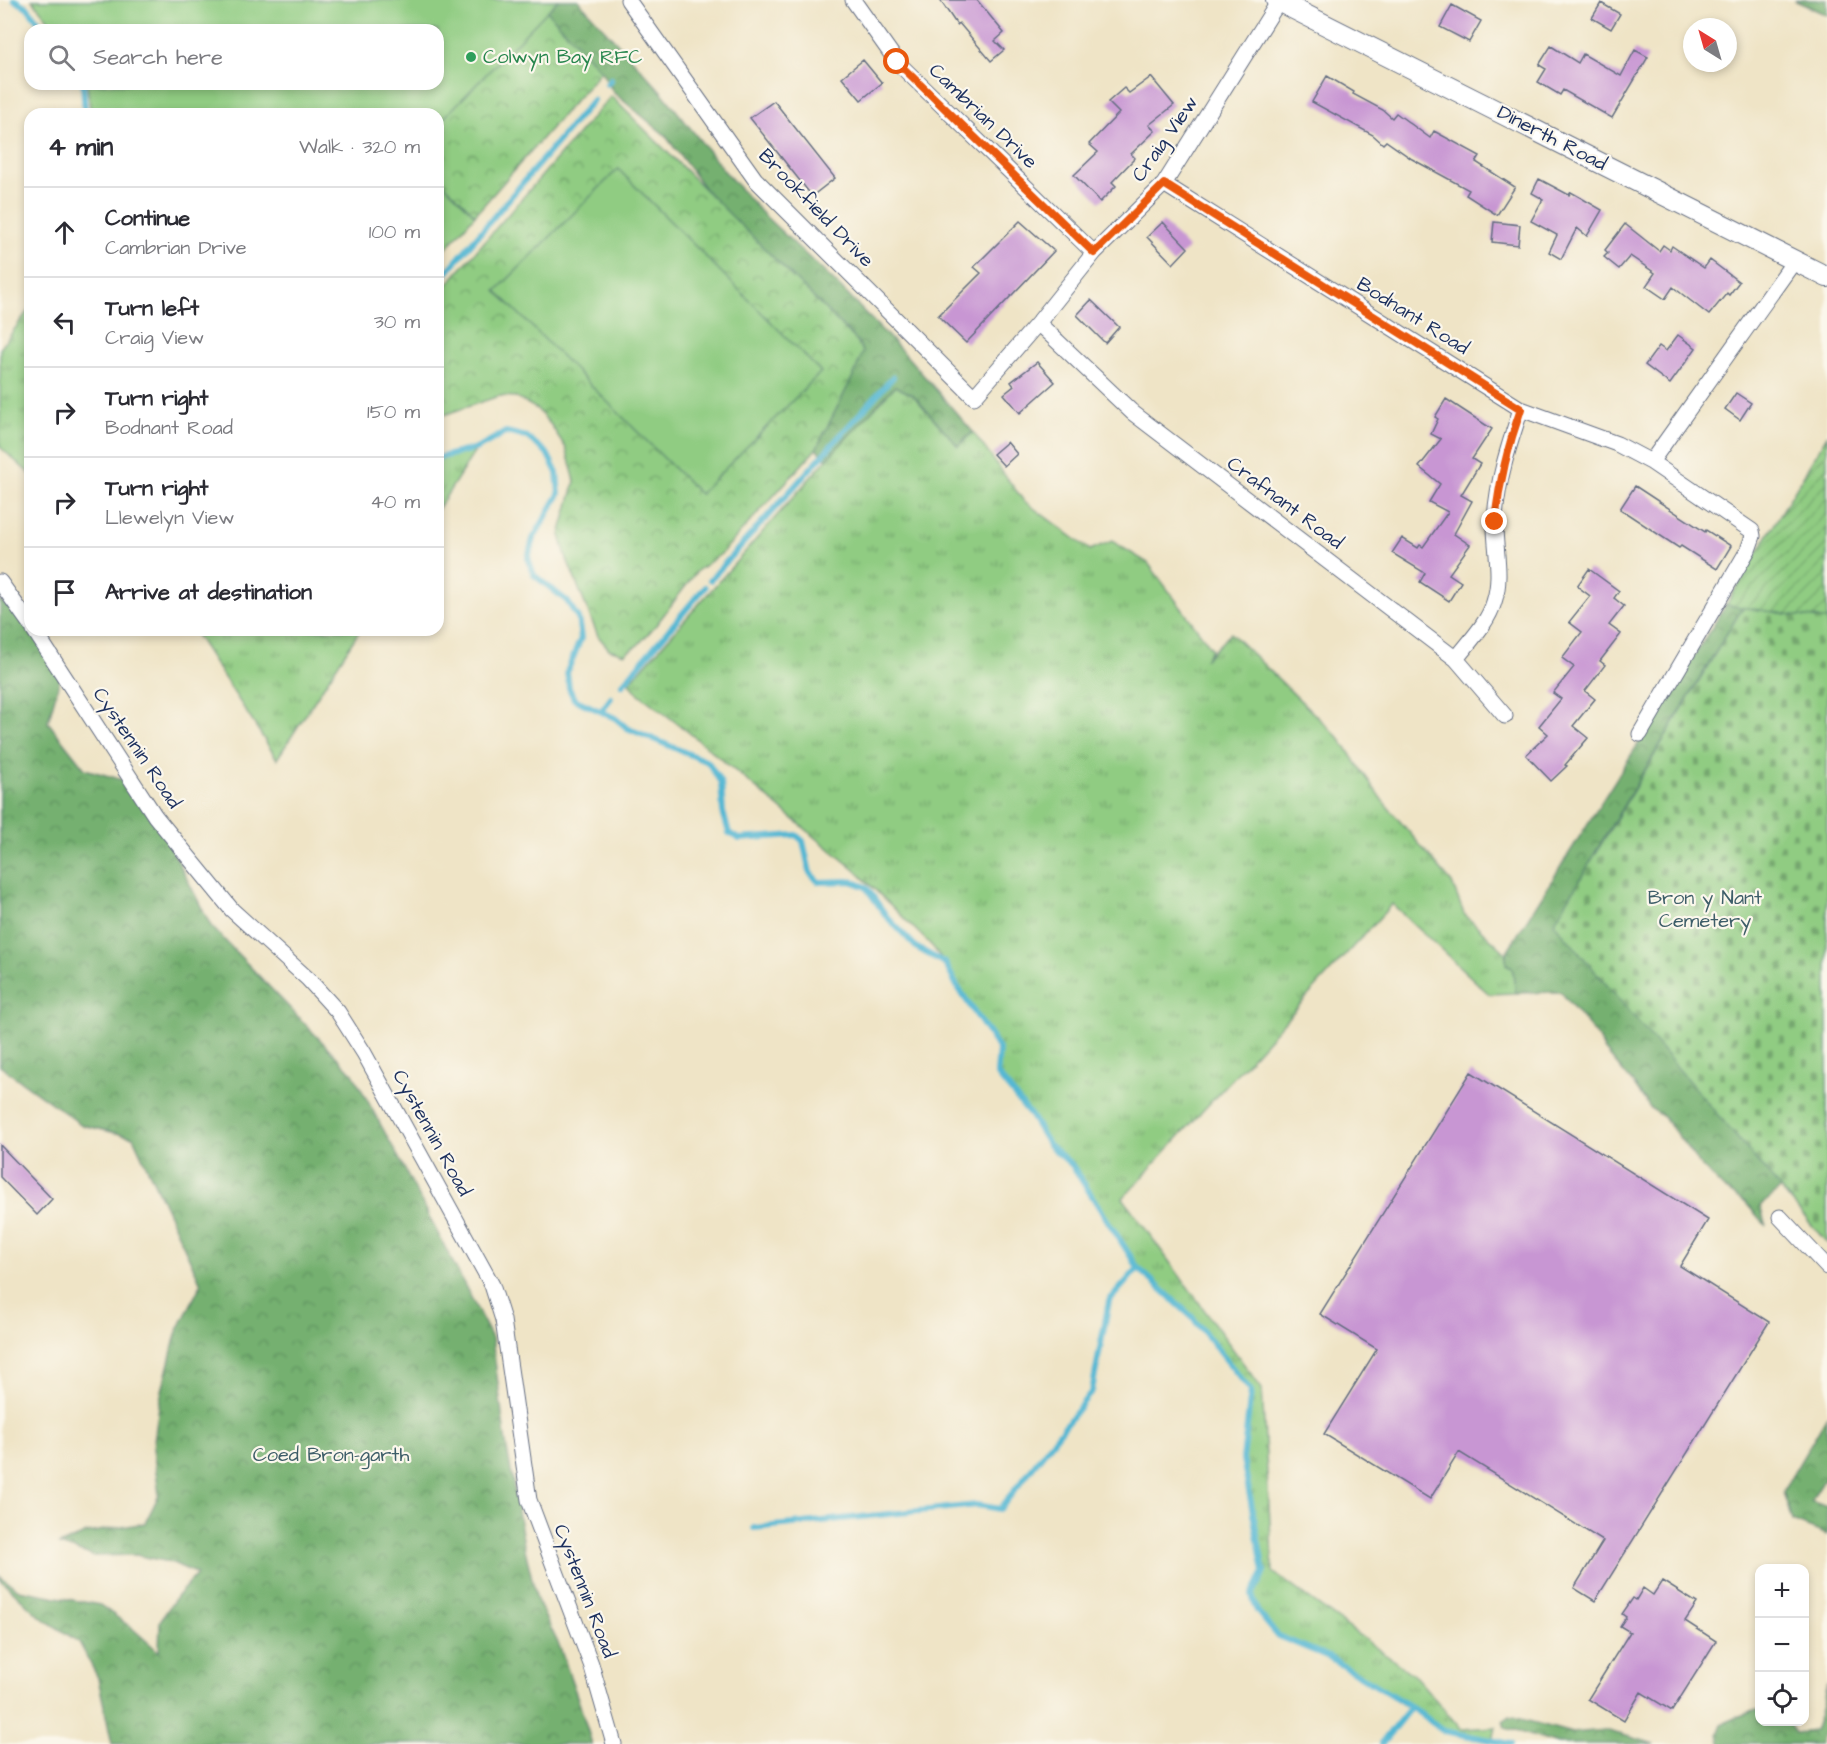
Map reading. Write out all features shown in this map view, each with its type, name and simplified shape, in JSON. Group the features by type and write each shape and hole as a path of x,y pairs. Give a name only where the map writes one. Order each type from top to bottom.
{"street":[{"name":"Brookfield Drive","path":"628,0 755,179 974,397"},
{"name":"Cambrian Drive","path":"853,0 897,62 1094,253"},
{"name":"Craig View","path":"974,397 1094,253 1164,184 1277,1"},
{"name":"Dinerth Road","path":"1277,1 1827,277"},
{"name":"Bodnant Road","path":"1164,184 1521,409 1617,444 1651,462 1752,531 1753,536 1748,550 1640,734"},
{"path":"1651,462 1795,260"},
{"name":"Crafnant Road","path":"1038,323 1132,413 1456,659 1505,716"},
{"path":"1456,659 1483,624 1494,602 1498,578 1495,522 1498,490 1506,453 1521,409"},
{"path":"0,582 24,615"},
{"path":"0,599 24,620"},
{"name":"Cystennin Road","path":"38,636 155,816 232,910 308,979 338,1012 364,1053 492,1285 503,1320 529,1500 591,1664 614,1744"},
{"path":"1780,1217 1827,1267"}],"green space":[{"name":"Colwyn Bay RFC","path":"32,0 558,0 444,118 444,108 90,108 88,90 444,90 444,24 52,24"},
{"path":"558,0 578,0 660,90 726,173 764,215 841,288 904,353 973,432 958,446 913,395 895,386 827,459 816,449 863,352 857,341 708,193 665,135 614,93 601,71 547,11"},
{"path":"1794,0 1827,0 1827,15"},
{"path":"547,11 601,71 475,215 444,184 444,118"},
{"path":"611,96 857,341 863,352 816,449 721,554 697,571 638,645 624,654 609,649 598,636 566,557 560,535 575,481 566,448 551,425 537,409 516,397 499,396 444,415 444,288"},
{"path":"618,169 821,372 700,494 496,291"},
{"path":"444,184 475,215 444,251"},
{"path":"24,316 24,469 0,447 0,349"},
{"path":"895,386 913,395 958,446 973,432 1023,500 1090,550 1112,541 1148,563 1212,649 1205,659 1231,633 1339,738 1382,800 1452,883 1464,914 1506,953 1506,964 1512,967 1516,993 1489,994 1392,904 1123,1198 1262,1389 1273,1572 1416,1677 1461,1729 1496,1727 1493,1741 1444,1731 1329,1657 1281,1637 1257,1611 1252,1595 1264,1572 1243,1459 1251,1391 1192,1317 1138,1268 1072,1165 1048,1144 1031,1116 997,1074 999,1049 932,946 855,870 639,694 629,683 827,459"},
{"path":"1827,436 1827,620 1726,605"},
{"path":"477,448 444,500 444,456"},
{"name":"Coed Bron-garth","path":"0,600 24,622 24,636 36,636 62,672 48,722 85,769 133,783 155,816 211,926 353,1074 401,1162 492,1338 505,1437 524,1545 537,1600 559,1645 592,1744 112,1744 98,1678 79,1642 39,1616 0,1579 0,1576 19,1590 100,1605 132,1628 159,1652 160,1621 177,1596 197,1574 173,1563 136,1555 94,1556 59,1545 87,1533 145,1523 159,1495 153,1448 160,1399 176,1334 201,1284 133,1137 82,1125 0,1066"},
{"path":"1726,605 1743,607 1595,853 1790,1178 1760,1206 1766,1226 1745,1202 1724,1189 1700,1165 1664,1117 1650,1108 1561,992 1516,993 1512,967 1506,964 1506,953"},
{"name":"Bron y Nant Cemetery","path":"1743,607 1827,620 1827,1243 1554,923"},
{"path":"197,636 356,636 277,759"},
{"path":"1827,1416 1827,1475 1811,1501 1827,1507 1827,1535 1792,1521 1783,1491"},
{"path":"1827,1685 1827,1724 1820,1744 1721,1744 1718,1734 1722,1724 1754,1710 1755,1726 1790,1726 1795,1733 1814,1731"},
{"path":"1510,1716 1572,1733 1605,1730 1655,1744 1558,1744 1505,1728 1503,1721"}],"building":[{"path":"940,0 977,0 1004,33 995,41 1004,50 991,61 959,23 957,25"},
{"path":"1601,3 1620,14 1611,29 1592,18"},
{"path":"1452,5 1481,21 1469,42 1440,27"},
{"path":"1551,46 1578,63 1583,54 1621,76 1635,50 1648,57 1612,118 1563,90 1560,95 1538,82 1546,69 1539,65"},
{"path":"863,60 882,83 861,100 842,77"},
{"path":"1327,76 1354,92 1353,94 1383,110 1392,118 1396,113 1430,138 1434,131 1480,156 1476,162 1515,187 1497,215 1466,195 1469,190 1412,159 1386,141 1383,144 1373,135 1312,102"},
{"path":"1151,77 1174,105 1149,125 1155,131 1131,154 1135,158 1112,182 1116,186 1100,202 1074,175 1098,152 1089,144 1119,113 1108,102 1124,88 1129,93"},
{"path":"774,101 835,178 812,196 750,118"},
{"path":"1539,179 1569,195 1571,192 1602,210 1587,236 1577,228 1561,259 1549,252 1557,235 1531,221 1543,199 1532,193"},
{"path":"1020,221 1054,251 966,343 938,316 981,273 974,267"},
{"path":"1163,222 1188,248 1173,264 1147,237"},
{"path":"1494,222 1520,225 1518,245 1492,242"},
{"path":"1625,224 1659,251 1663,245 1670,250 1672,246 1704,268 1710,260 1739,282 1709,315 1673,287 1665,299 1646,286 1655,273 1630,256 1619,269 1604,257 1608,253 1605,250"},
{"path":"1091,300 1119,327 1105,343 1077,315"},
{"path":"1678,335 1696,348 1670,384 1645,365 1659,346 1666,351"},
{"path":"1037,362 1055,382 1020,413 1004,394 1014,386 1011,382"},
{"path":"1736,393 1751,403 1740,420 1725,409"},
{"path":"1446,399 1492,429 1472,459 1480,464 1461,495 1472,501 1454,534 1470,545 1449,574 1461,582 1449,601 1420,582 1425,573 1392,553 1402,538 1418,548 1420,545 1423,547 1448,512 1429,502 1440,484 1419,467 1441,439 1431,434 1438,419 1435,417"},
{"path":"1007,442 1017,454 1004,466 993,454"},
{"path":"1635,486 1705,532 1706,530 1731,546 1717,569 1681,546 1679,548 1620,509"},
{"path":"1589,569 1619,591 1614,598 1624,606 1609,625 1621,634 1600,661 1605,665 1585,691 1595,699 1573,726 1588,738 1565,765 1567,766 1551,781 1526,755 1548,734 1539,726 1561,699 1553,693 1574,667 1562,658 1582,632 1569,622 1590,596 1577,586"},
{"path":"1471,1072 1708,1220 1680,1266 1769,1322 1595,1601 1574,1588 1603,1541 1459,1452 1430,1499 1324,1434 1377,1349 1320,1314"},
{"path":"0,1145 52,1199 37,1215 0,1177"},
{"path":"1662,1581 1697,1603 1685,1621 1716,1641 1672,1711 1641,1692 1624,1721 1588,1699 1630,1632 1620,1626 1626,1617 1622,1614 1633,1598 1636,1600 1643,1588 1653,1595"}],"waterway":[{"path":"14,0 27,7 40,24"},
{"path":"607,84 611,79"},
{"path":"83,90 85,108"},
{"path":"444,275 593,100"},
{"path":"710,580 893,377"},
{"path":"444,456 477,448 506,432 527,437 547,453 557,473 559,494 533,539 528,558 534,575 567,601 578,618 581,638 567,672 569,688 574,699 615,718 627,728 708,762 721,783 723,812 729,833 739,839 796,835 803,841 810,873 819,882 851,881 866,887 887,917 917,948 945,963 957,986 999,1049 997,1074 1031,1116 1048,1144 1072,1165 1138,1268 1192,1317 1251,1391 1243,1459 1264,1572 1252,1595 1257,1611 1278,1636 1329,1657 1411,1707 1444,1731 1511,1744"},
{"path":"622,685 705,587"},
{"path":"601,711 611,698"},
{"path":"754,1528 977,1505 1000,1509 1092,1391 1109,1301 1138,1268"},
{"path":"1381,1744 1411,1707"}],"place":[{"name":"Colwyn Bay RFC","path":"471,57"}],"route":[{"path":"897,62 1094,253 1164,184 1521,409 1506,453 1498,490 1495,522"}]}
